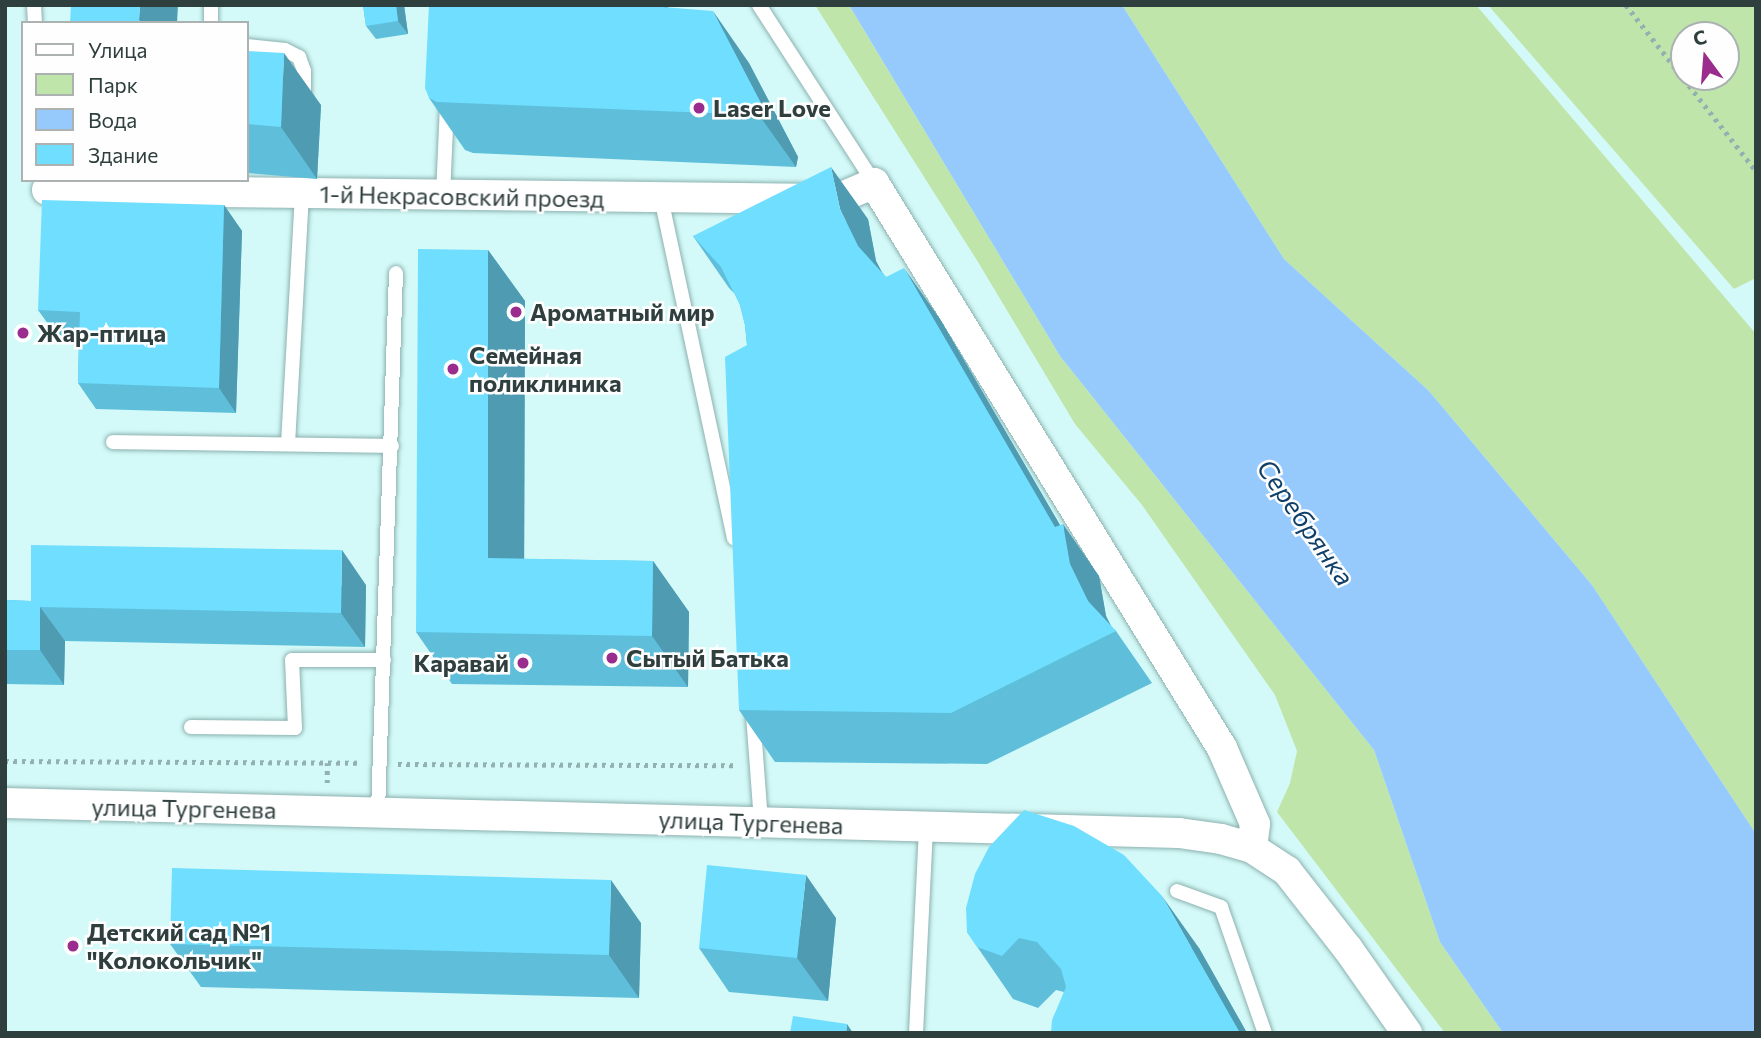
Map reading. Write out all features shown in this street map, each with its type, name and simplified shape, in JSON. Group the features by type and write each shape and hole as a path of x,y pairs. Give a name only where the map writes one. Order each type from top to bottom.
{"street":[{"name":"1-й Некрасовский проезд","path":"46,185 302,186 443,196 825,200 844,196 874,183"},
{"path":"874,183 1223,748 1255,824 1252,848"},
{"name":"улица Тургенева","path":"5,803 1179,833 1221,839 1252,848 1287,871 1348,949 1407,1033"}],"lane":[{"path":"758,5 874,183"},
{"path":"248,46 285,50 299,57 304,71 304,104"},
{"path":"443,196 448,92"},
{"path":"288,444 302,186"},
{"path":"661,198 730,509 736,550"},
{"path":"378,812 396,273"},
{"path":"113,442 392,446"},
{"path":"191,727 295,728 292,660 384,660"},
{"path":"751,698 761,822"},
{"path":"916,1033 926,827"},
{"path":"1177,891 1221,907 1265,1033"}],"path":[{"path":"1626,5 1756,171"}],"green space":[{"path":"815,5 849,5 1060,356 1374,750 1440,942 1503,1033 1445,1033 1277,812 1290,783 1297,751 1275,695 1142,505 1075,424 978,262"},
{"path":"1122,5 1476,5 1756,334 1756,834 1592,585 1429,391 1284,259"},
{"path":"1488,5 1756,5 1756,278 1734,289"}],"water":[{"name":"Серебрянка","path":"849,5 1122,5 1284,259 1429,391 1592,585 1756,834 1756,1033 1503,1033 1440,942 1374,750 1060,356"}],"building":[{"path":"71,5 140,5 140,21 70,21"},
{"path":"363,5 396,5 398,21 366,26"},
{"path":"429,5 637,5 713,11 762,105 759,115 437,102 429,98 425,88"},
{"path":"248,51 284,53 281,127 248,124"},
{"path":"831,167 840,209 858,246 886,277 904,268 1055,527 1063,524 1070,564 1088,601 1116,631 951,713 739,710 725,357 747,345 740,305 721,267 693,236"},
{"path":"42,200 224,205 219,388 78,383 80,312 38,310"},
{"path":"418,249 488,250 488,558 653,561 652,636 416,632"},
{"path":"31,545 342,550 341,613 40,607 40,650 5,650 5,600 31,601"},
{"path":"1024,810 1074,826 1124,855 1162,896 1240,1033 1051,1033 1052,1020 1066,987 1061,969 1037,942 1019,938 1002,956 977,947 967,932 966,908 975,874 989,847"},
{"path":"707,865 806,875 797,958 699,948"},
{"path":"172,868 611,880 609,955 170,944"},
{"path":"793,1016 847,1024 846,1033 790,1033"}],"place":[{"name":"Laser Love","path":"699,108"},
{"name":"Ароматный мир","path":"516,312"},
{"name":"Жар-птица","path":"23,333"},
{"name":"Семейная поликлиника","path":"453,369"},
{"name":"Сытый Батька","path":"612,658"},
{"name":"Каравай","path":"523,663"},
{"name":"Детский сад №1 \"Колокольчик\"","path":"73,946"}]}
